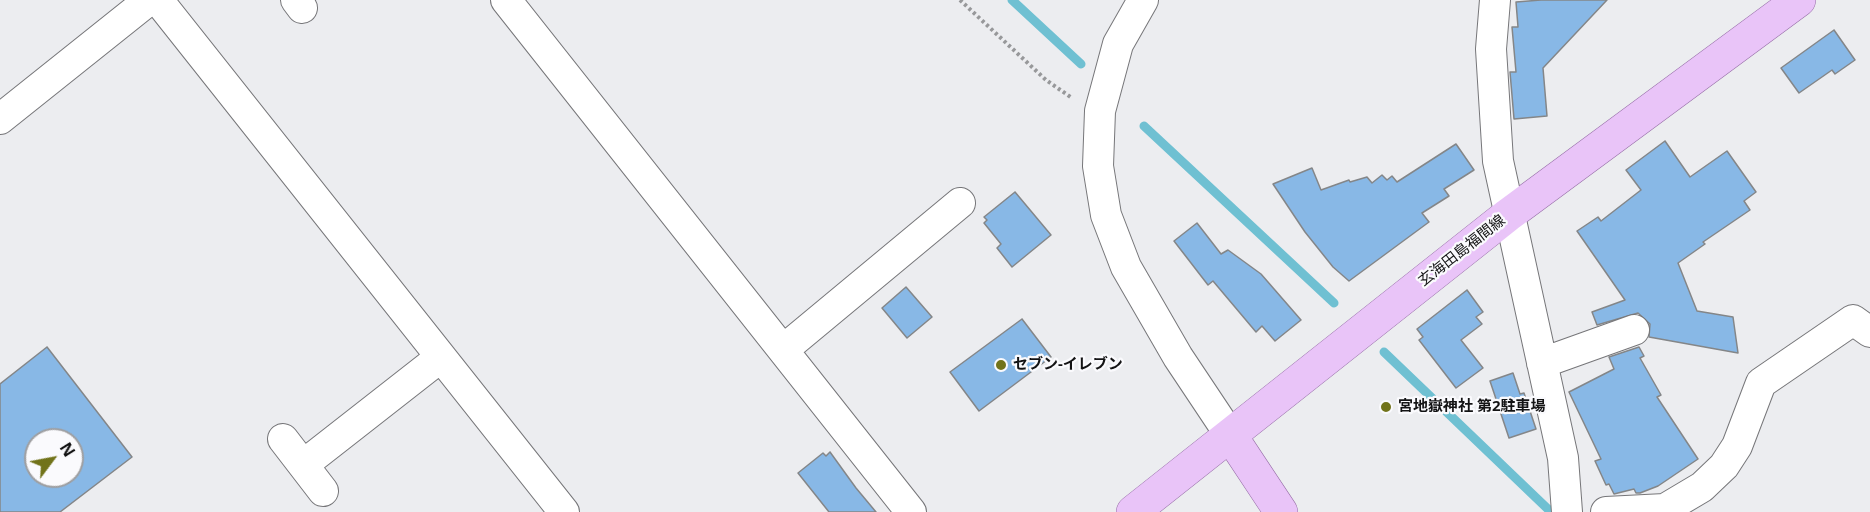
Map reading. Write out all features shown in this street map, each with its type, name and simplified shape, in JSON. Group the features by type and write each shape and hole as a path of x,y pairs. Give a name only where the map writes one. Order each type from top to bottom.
{"main road":[{"name":"玄海田島福間線","path":"1133,512 1508,215 1799,0"},
{"path":"1230,435 1281,512"}],"street":[{"path":"0,119 149,0"},
{"path":"158,0 564,512"},
{"path":"506,0 911,512"},
{"path":"1143,0 1118,44 1103,103 1098,166 1106,214 1126,267 1178,357 1230,435"},
{"path":"1495,0 1491,49 1498,161 1563,458 1568,511 1599,512"},
{"path":"783,350 960,202"},
{"path":"1606,512 1665,509 1702,486 1724,466 1737,446 1761,383 1853,320 1870,332"},
{"path":"1542,363 1634,330"},
{"path":"303,465 441,357"},
{"path":"283,439 323,491"}],"path":[{"path":"960,0 1064,94 1080,101 1103,103"}],"building":[{"path":"1607,0 1543,68 1547,116 1514,119 1510,72 1516,72 1512,27 1518,27 1516,2"},
{"path":"1834,30 1855,60 1835,74 1832,70 1799,93 1781,68"},
{"path":"1665,141 1690,177 1727,151 1756,192 1744,201 1750,210 1703,242 1705,244 1678,263 1697,311 1733,317 1738,353 1649,337 1650,324 1638,313 1597,325 1592,312 1625,300 1577,231 1598,217 1601,221 1641,190 1626,170"},
{"path":"1456,144 1474,170 1444,189 1449,196 1422,213 1429,222 1349,281 1333,267 1305,232 1273,184 1312,168 1321,190 1349,180 1350,182 1367,177 1372,183 1382,175 1387,180 1392,176 1397,182"},
{"path":"1015,192 1051,235 1012,267 997,248 1001,244 984,223 987,220 984,217"},
{"path":"1197,223 1221,254 1228,250 1261,274 1301,320 1275,341 1262,326 1256,332 1213,281 1208,285 1174,241"},
{"path":"906,287 932,317 907,338 882,308"},
{"path":"1467,290 1483,312 1476,317 1482,324 1461,340 1483,368 1456,388 1419,340 1423,337 1417,329"},
{"name":"セブン-イレブン","path":"1022,319 1051,357 979,411 950,372"},
{"path":"47,347 132,457 60,512 0,512 0,384"},
{"path":"1639,347 1644,356 1640,358 1661,395 1657,397 1698,459 1658,486 1640,493 1636,493 1634,489 1614,494 1609,484 1606,485 1595,461 1601,459 1569,392 1614,369 1609,357"},
{"path":"1513,373 1520,394 1524,393 1536,429 1509,438 1490,381"},
{"path":"830,452 876,512 829,512 798,473 823,453 826,456"}],"waterway":[{"path":"1012,0 1081,64"},
{"path":"1144,126 1334,303"},
{"path":"1384,352 1551,512"}],"place":[{"name":"セブン-イレブン","path":"1001,365"},
{"name":"宮地嶽神社 第2駐車場","path":"1386,407"}]}
